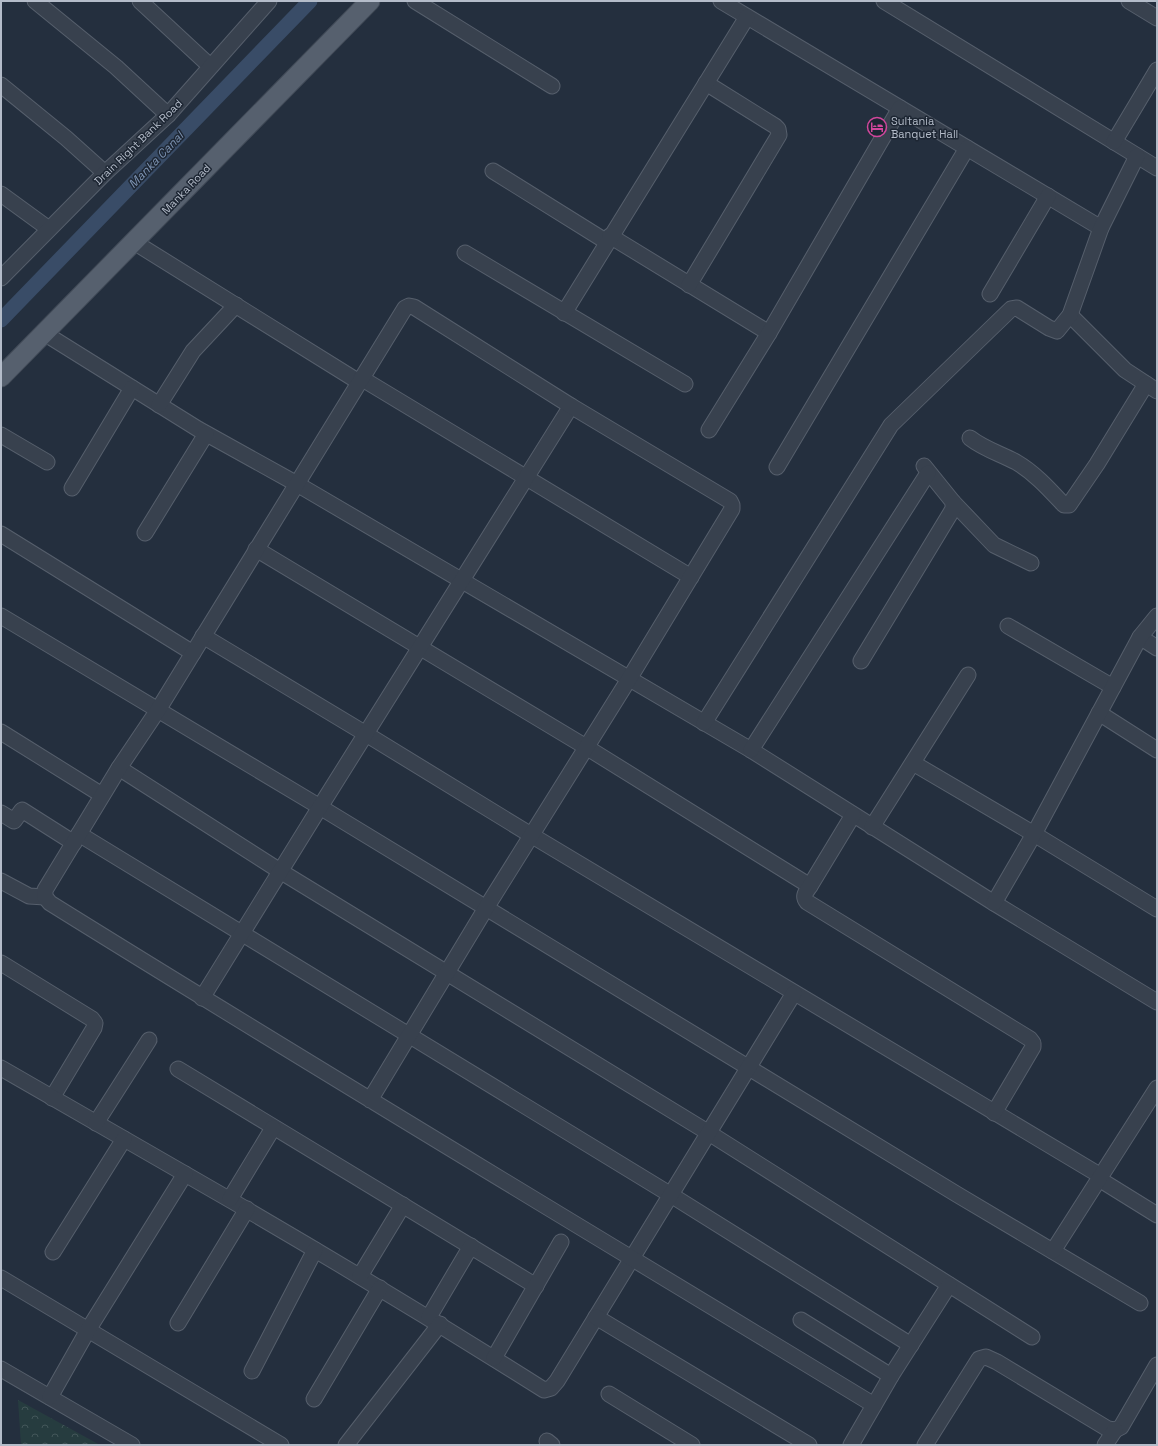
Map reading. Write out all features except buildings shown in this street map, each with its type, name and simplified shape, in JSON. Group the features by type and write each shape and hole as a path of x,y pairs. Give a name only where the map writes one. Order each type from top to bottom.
{"main road":[{"name":"Manka Road","path":"1,377 370,1"}],"street":[{"path":"35,1 116,67 168,115"},
{"path":"140,1 210,66"},
{"path":"415,1 552,86"},
{"path":"721,1 1101,228"},
{"path":"884,1 1157,168"},
{"path":"1129,1 1157,18"},
{"name":"Drain Right Bank Road","path":"1,278 105,173 168,115 262,4"},
{"path":"564,313 747,17"},
{"path":"1114,142 1157,70"},
{"path":"689,285 779,136 778,129 775,126 706,83"},
{"path":"1,85 66,138 105,173"},
{"path":"709,430 768,333 900,108"},
{"path":"777,467 967,148"},
{"path":"704,723 891,425 1010,309 1017,308 1049,328 1057,331 1070,315 1101,228 1137,156"},
{"path":"493,171 689,285 768,333"},
{"path":"1,194 49,229"},
{"path":"990,294 1048,196"},
{"path":"134,242 360,380 691,577"},
{"path":"465,253 685,384"},
{"path":"159,405 193,351 236,305"},
{"path":"45,897 46,890 119,768 158,710 405,308 409,306 414,307 571,406 730,501 732,509 629,679 408,1034 370,1100"},
{"path":"970,438 978,444 1017,463 1045,484 1064,505 1069,506 1097,464 1152,388 1125,370 1070,315"},
{"path":"44,333 206,434 297,484 751,750 994,903 1157,1002"},
{"path":"72,488 132,388"},
{"path":"202,998 280,870 571,406"},
{"path":"145,532 206,434"},
{"path":"1,435 47,462"},
{"path":"751,750 926,470 953,502 994,545 1031,563"},
{"path":"861,661 954,509 953,502"},
{"path":"1,534 193,653"},
{"path":"256,549 586,747 810,886"},
{"path":"1,616 320,807 1140,1303"},
{"path":"994,903 1034,834 1140,637 1157,616"},
{"path":"1008,626 1113,687"},
{"path":"203,636 994,1113 1157,1215"},
{"path":"1140,637 1157,648"},
{"path":"872,827 968,675"},
{"path":"1100,713 1157,750"},
{"path":"1,732 102,796"},
{"path":"913,763 1034,834 1157,909"},
{"path":"119,768 280,870 709,1133 1032,1336"},
{"path":"1,812 14,821 22,810 77,838 242,932 672,1195 911,1345"},
{"path":"853,815 804,898 807,902 1030,1039 1033,1043 1033,1047 994,1113"},
{"path":"1,881 29,896 45,897 50,903 202,998 874,1405"},
{"path":"1,963 92,1019 95,1023 94,1028 52,1098"},
{"path":"1,1068 247,1209 360,1276 544,1390 551,1388 557,1381 794,993"},
{"path":"96,1123 149,1040"},
{"path":"178,1069 273,1128 536,1286"},
{"path":"1053,1251 1157,1088"},
{"path":"230,1200 273,1128"},
{"path":"53,1252 124,1139"},
{"path":"50,1397 88,1330 185,1174"},
{"path":"360,1276 403,1205"},
{"path":"178,1323 247,1209"},
{"path":"494,1358 561,1242"},
{"path":"346,1445 434,1321 470,1246"},
{"path":"252,1371 315,1250"},
{"path":"1,1278 281,1445"},
{"path":"850,1445 891,1376 949,1285"},
{"path":"314,1399 380,1288"},
{"path":"596,1317 809,1445"},
{"path":"801,1320 891,1376"},
{"path":"925,1445 973,1367 980,1359 986,1357 997,1362 1108,1429 1115,1430"},
{"path":"1105,1445 1115,1430 1121,1427 1157,1364"},
{"path":"1,1369 132,1445"},
{"path":"609,1394 692,1445"}],"green space":[{"path":"18,1400 100,1445 21,1445"}],"waterway":[{"name":"Manka Canal","path":"1,320 310,1"}],"place":[{"name":"Sultania Banquet Hall","path":"877,127"}]}
